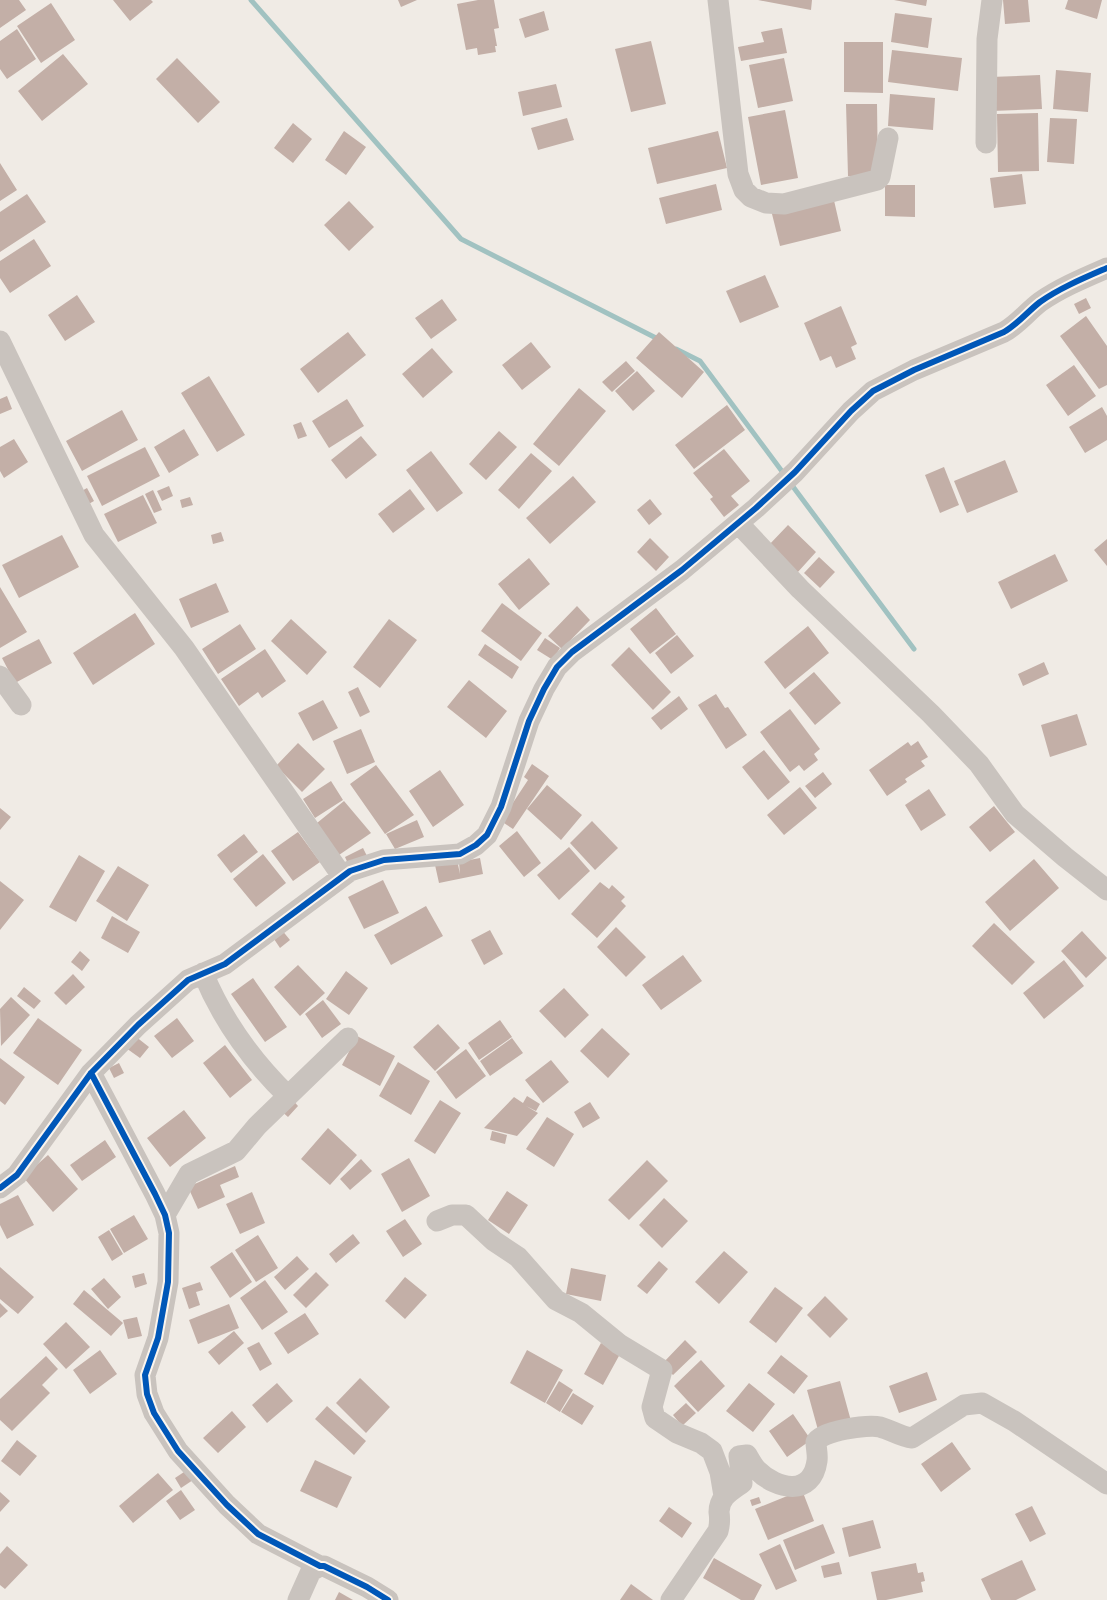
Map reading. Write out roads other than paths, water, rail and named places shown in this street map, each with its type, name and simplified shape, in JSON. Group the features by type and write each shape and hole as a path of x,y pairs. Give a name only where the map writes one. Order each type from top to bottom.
{"street":[{"path":"718,0 738,174 744,190 751,197 766,203 784,204 877,180 880,177 888,138"},
{"path":"986,142 987,39 992,0"},
{"path":"0,1188 17,1175 92,1073 178,988 203,972 225,964 350,871 384,860 460,854 476,845 487,835 501,807 529,721 556,668 572,652 682,570 738,523 795,472 851,411 873,391 914,370 1004,332 1016,325 1039,303 1070,284 1107,268"},
{"path":"0,341 94,535 184,648 342,876"},
{"path":"738,523 800,589 932,714 979,764 1015,814 1107,890"},
{"path":"0,675 21,705"},
{"path":"203,972 213,998 256,1064 288,1096"},
{"path":"165,1215 189,1174 236,1151 257,1126 348,1038"},
{"path":"92,1073 165,1215 170,1245 168,1282 158,1338 145,1375 147,1394 154,1413 177,1451 227,1505 258,1534 367,1587 388,1600"},
{"path":"437,1221 452,1215 466,1215 494,1241 518,1257 556,1300 581,1313 619,1344 662,1370 652,1407 655,1418 677,1433 701,1443 712,1451 720,1472 724,1496"},
{"path":"670,1600 718,1531 720,1503 724,1496 742,1483 739,1456 742,1454 747,1455 756,1469 769,1480 785,1487 797,1487 807,1481 813,1473 818,1459 816,1442 822,1436 856,1428 878,1426 912,1438 964,1405 982,1403 1014,1420 1107,1484"},
{"path":"298,1600 311,1571 320,1566"}],"waterway":[{"path":"251,0 461,239 660,340"},
{"path":"676,349 700,361 784,474"},
{"path":"791,484 914,649"}]}
